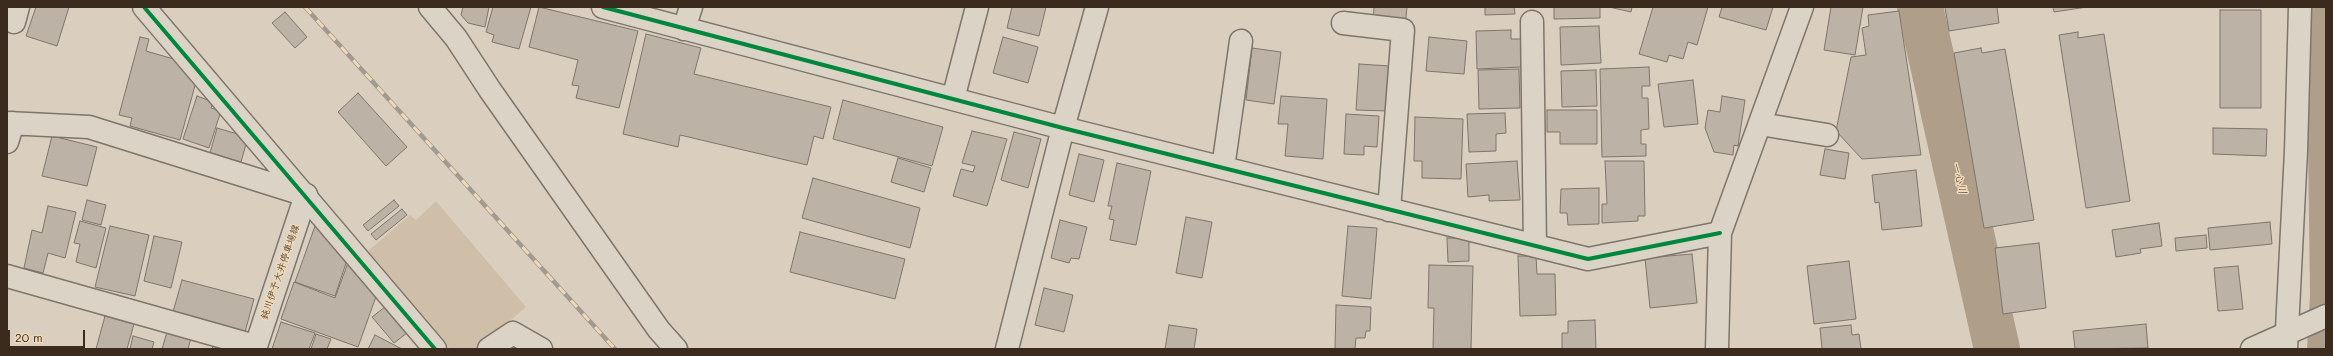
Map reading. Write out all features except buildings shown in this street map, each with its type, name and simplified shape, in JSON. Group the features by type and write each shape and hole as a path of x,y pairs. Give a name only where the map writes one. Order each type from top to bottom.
{"street":[{"path":"144,7 306,195 435,349"},
{"path":"430,7 456,38 490,90 659,330 676,349"},
{"path":"603,7 1063,128 1588,259 1720,233"},
{"path":"684,28 691,7"},
{"path":"953,99 976,7"},
{"path":"1007,349 1063,128 1097,7"},
{"path":"1717,349 1720,233 1802,7"},
{"path":"2289,337 2300,7"},
{"path":"1532,22 1535,246"},
{"path":"1343,23 1402,30 1389,210"},
{"path":"1223,168 1241,41"},
{"path":"1760,124 1827,135"},
{"path":"9,129 89,127 306,195"},
{"name":"鈍川伊予大井停車場線","path":"255,348 306,195"},
{"path":"7,276 255,348"},
{"path":"2252,349 2289,337 2326,316"},
{"path":"490,349 513,333 541,349"}],"shaded area":[{"path":"2311,7 2326,7 2326,349 2307,349 2310,295 2308,143"},
{"path":"436,201 526,307 477,349 450,349 367,252 410,215 416,220"}],"waterway":[{"name":"一心川","path":"1920,7 1997,349"}],"railway":[{"path":"305,7 615,349"}],"cycle path":[{"path":"144,7 435,349"},
{"path":"603,7 1063,128 1588,259 1720,233"}]}
